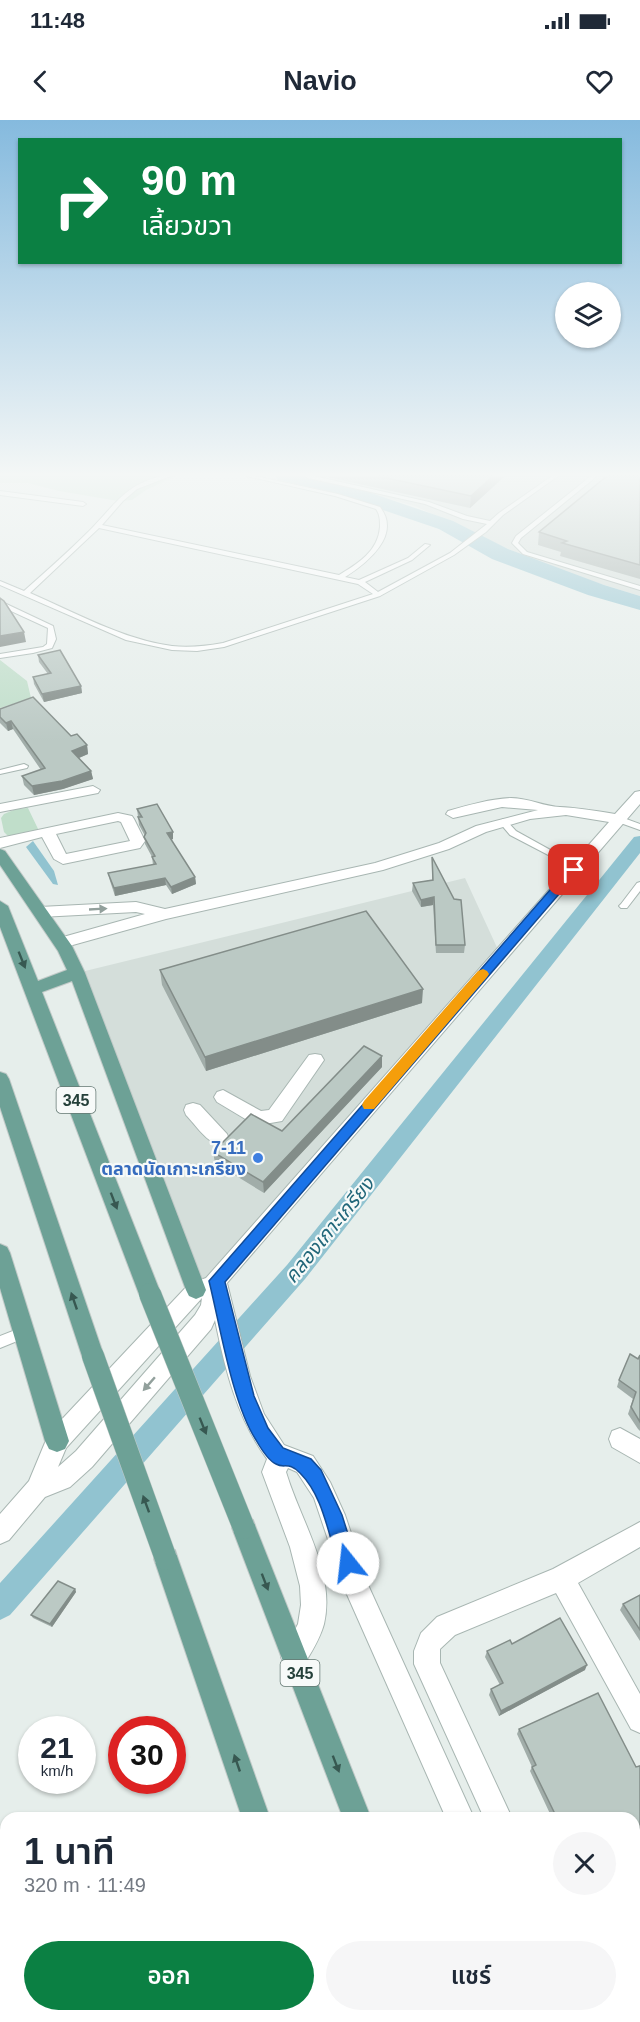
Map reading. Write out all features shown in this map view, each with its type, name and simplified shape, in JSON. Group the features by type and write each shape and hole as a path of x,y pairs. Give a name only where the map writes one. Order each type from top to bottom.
{"main road":[{"path":"0,854 62,943 209,1285"},
{"name":"345","path":"0,906 355,1812"},
{"path":"34,989 76,974"},
{"path":"0,1079 93,1356 254,1812"},
{"path":"0,1253 5,1292 23,1333 57,1441"}],"street":[{"path":"0,808 93,790"},
{"path":"0,1532 38,1489 57,1441 209,1285 631,824 640,795"},
{"path":"453,814 498,802 519,801 534,803 559,812"},
{"path":"62,943 165,914 378,867 444,846 481,829 529,815 580,812 631,824"},
{"path":"0,843 47,831 118,817 127,819 138,841 135,845 63,859 59,856 47,831"},
{"path":"40,912 136,907 165,914"},
{"path":"223,1097 259,1118 275,1116 315,1060"},
{"path":"193,1110 220,1139"},
{"path":"209,1285 228,1325 246,1396 261,1433 280,1458"},
{"path":"38,1489 62,1479 84,1459 203,1322 212,1306 209,1285"},
{"path":"620,1439 640,1452"},
{"path":"294,1657 310,1627 313,1616 312,1582 274,1472 280,1458 286,1455 305,1464 315,1476 322,1490 333,1515 358,1590 457,1812"},
{"path":"495,1812 427,1664 426,1649 431,1638 446,1626 562,1578 640,1534"},
{"path":"562,1578 640,1720"}],"lane":[{"path":"26,593 56,565"},
{"path":"278,565 360,582 378,595"},
{"path":"339,578 360,565"},
{"path":"360,582 397,565"},
{"path":"428,565 432,566"},
{"path":"561,565 640,588"},
{"path":"0,583 129,638 152,645 197,649 250,638 378,595 432,566"},
{"path":"0,603 51,627 53,639 49,646 40,649 0,656"},
{"path":"0,772 24,766"},
{"path":"503,822 513,833 559,857"},
{"path":"624,906 640,885"},
{"path":"0,1342 23,1333"}],"shaded area":[{"path":"543,565 640,565 640,596"},
{"path":"465,878 500,954 196,1290 77,973"}],"green space":[{"path":"0,660 27,681 31,698 0,708"},
{"path":"28,808 39,831 8,836 4,832 1,818 4,814 16,809"}],"water":[{"path":"33,841 54,871 58,885 53,884 26,847"}],"building":[{"path":"0,598 4,601 24,632 0,636"},
{"path":"60,650 81,686 42,694 33,677 51,673 38,655"},
{"path":"33,697 71,736 77,734 87,745 72,751 91,771 62,781 32,786 22,776 45,768 11,721 6,723 0,717 0,709"},
{"path":"157,804 173,832 167,833 195,877 171,887 165,878 114,888 108,873 156,864 152,857 155,856 144,837 146,833 138,817 142,817 137,809"},
{"path":"432,857 454,899 461,900 465,945 436,945 434,897 421,900 413,883 433,880"},
{"path":"366,911 423,989 205,1057 160,970"},
{"path":"364,1046 382,1056 263,1182 213,1152 251,1114 282,1131"},
{"path":"630,1354 638,1359 640,1355 640,1422 631,1407 636,1392 619,1380"},
{"path":"58,1581 75,1589 50,1624 31,1615"},
{"path":"640,1595 640,1630 623,1604"},
{"path":"560,1618 587,1665 501,1711 491,1689 503,1683 487,1651 510,1640 512,1644"},
{"path":"598,1693 636,1767 640,1766 640,1812 554,1812 532,1767 536,1765 519,1729"}],"waterway":[{"path":"529,565 596,590 640,603"},
{"name":"คลองเกาะเกรียง","path":"0,1605 296,1272 640,841"}],"slow traffic":[{"path":"369,1105 483,974"}],"place":[{"name":"7-11 ตลาดนัดเกาะเกรียง","path":"258,1158"}],"route":[{"path":"348,1563 333,1515 315,1476 305,1464 286,1455 280,1458 261,1433 246,1396 217,1281 574,870"}]}
